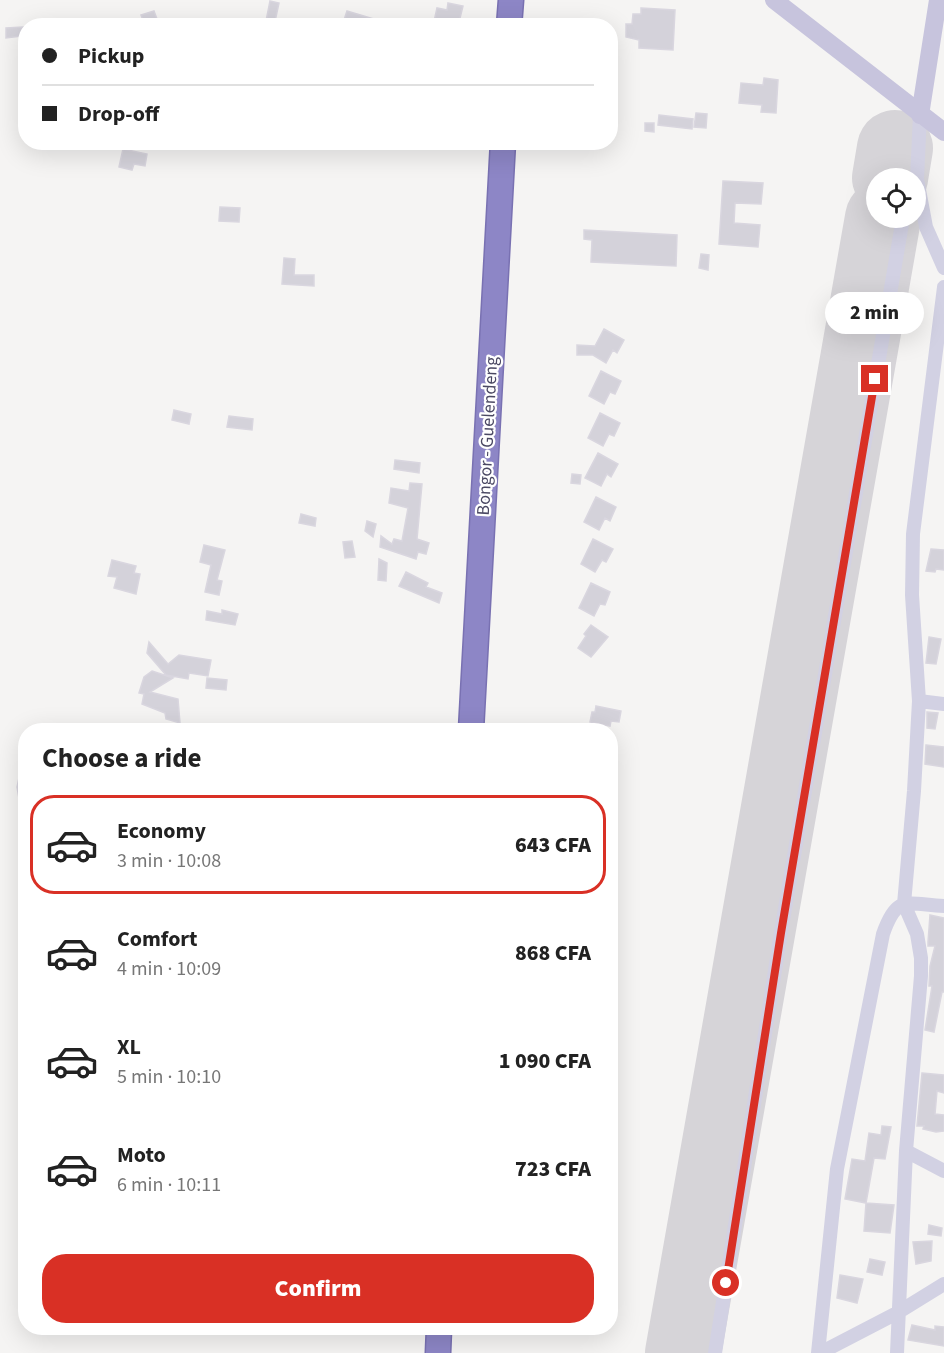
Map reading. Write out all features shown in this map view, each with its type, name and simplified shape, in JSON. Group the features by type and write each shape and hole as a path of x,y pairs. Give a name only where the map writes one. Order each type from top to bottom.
{"highway":[{"path":"510,18 511,0"},
{"name":"Bongor - Guelendeng","path":"471,723 503,150"},
{"path":"438,1353 439,1335"}],"street":[{"path":"774,0 944,132"},
{"path":"911,168 938,0"},
{"path":"920,115 917,179 926,227 944,268"},
{"path":"715,1353 781,933 901,228"},
{"path":"897,1353 906,1151 921,958 917,934 904,904 919,701 912,595 913,534 944,287"},
{"path":"919,701 944,704"},
{"path":"819,1353 830,1230 842,1140 883,934 895,908 904,904 944,906"},
{"path":"906,1151 944,1171"},
{"path":"819,1353 897,1313 944,1284"}],"building":[{"path":"270,1 279,3 276,18 267,18"},
{"path":"448,3 463,6 460,18 435,18 437,8 447,10"},
{"path":"641,8 675,10 673,50 639,48 639,40 626,37 626,24 632,24 633,14 641,14"},
{"path":"154,11 157,18 142,18 141,15"},
{"path":"347,11 371,18 345,18"},
{"path":"18,27 18,36 6,38 6,28"},
{"path":"764,78 778,80 776,113 761,112 762,105 739,103 741,83 763,85"},
{"path":"696,113 707,114 706,128 694,127"},
{"path":"659,115 693,119 692,129 658,125"},
{"path":"645,123 654,123 654,132 645,131"},
{"path":"123,150 147,154 145,166 134,164 132,170 119,167"},
{"path":"723,181 763,183 761,204 735,203 734,223 760,225 758,247 719,244"},
{"path":"220,207 240,208 239,222 219,221"},
{"path":"584,230 677,235 676,266 591,262 592,240 584,239"},
{"path":"701,254 709,255 708,270 699,268"},
{"path":"284,258 295,259 294,275 314,275 314,286 282,284"},
{"path":"604,329 624,340 617,353 613,350 606,363 593,355 577,355 577,345 595,346"},
{"path":"601,371 621,381 615,394 610,392 604,404 589,396"},
{"path":"174,410 191,414 189,424 172,420"},
{"path":"600,413 620,423 614,436 609,434 603,446 588,438"},
{"path":"229,416 253,419 252,430 227,427"},
{"path":"598,453 618,464 611,477 607,474 601,486 585,478"},
{"path":"395,460 420,463 419,473 394,469"},
{"path":"572,474 581,475 580,484 571,483"},
{"path":"410,483 422,484 417,539 429,543 426,554 418,552 416,559 380,547 381,536 392,544 394,539 402,541 408,508 389,503 391,488 409,491"},
{"path":"596,497 616,507 610,521 605,518 599,530 584,522"},
{"path":"301,514 316,518 315,526 299,523"},
{"path":"367,521 376,524 373,537 365,531"},
{"path":"593,539 613,549 606,562 602,560 595,572 581,564"},
{"path":"352,541 355,557 345,558 343,542"},
{"path":"204,545 225,550 217,580 222,581 219,595 205,592 211,565 200,562"},
{"path":"931,549 944,550 944,570 926,571"},
{"path":"379,559 387,563 386,581 378,580"},
{"path":"112,560 136,566 134,573 140,574 136,594 114,588 117,577 108,576"},
{"path":"406,572 428,583 426,587 442,593 439,603 399,586"},
{"path":"591,583 610,592 605,605 600,604 594,616 579,608"},
{"path":"222,610 238,614 235,625 206,620 207,611 222,614"},
{"path":"591,625 608,637 591,657 578,648"},
{"path":"929,637 941,639 936,664 926,663"},
{"path":"149,642 168,664 179,655 211,660 208,676 189,673 188,679 166,675 147,653"},
{"path":"152,671 173,678 150,692 178,699 180,723 166,719 165,713 142,704 144,694 139,693 144,677"},
{"path":"207,678 227,680 226,690 206,688"},
{"path":"596,706 621,711 619,722 611,721 611,723 590,722 592,712 595,712"},
{"path":"927,712 938,713 935,729 927,728"},
{"path":"926,745 944,747 944,767 925,764"},
{"path":"930,915 944,918 944,992 942,992 934,1032 925,1030 932,986 929,986 930,966 935,946 928,946"},
{"path":"922,1073 944,1075 944,1093 937,1091 935,1114 944,1115 944,1131 936,1132 923,1129 924,1126 917,1126"},
{"path":"882,1126 891,1127 885,1159 874,1158 866,1203 845,1199 852,1159 865,1161 869,1133 881,1135"},
{"path":"866,1203 894,1205 890,1233 864,1231"},
{"path":"929,1225 942,1228 941,1236 928,1234"},
{"path":"932,1241 931,1261 916,1264 913,1242"},
{"path":"870,1259 885,1262 882,1275 867,1272"},
{"path":"840,1275 863,1279 857,1303 837,1298"},
{"path":"912,1325 935,1330 935,1326 944,1327 944,1346 908,1340"}],"runway":[{"path":"892,168 895,148"},
{"path":"683,1353 881,228"}],"route":[{"path":"726,1283 781,933 875,379"}]}
